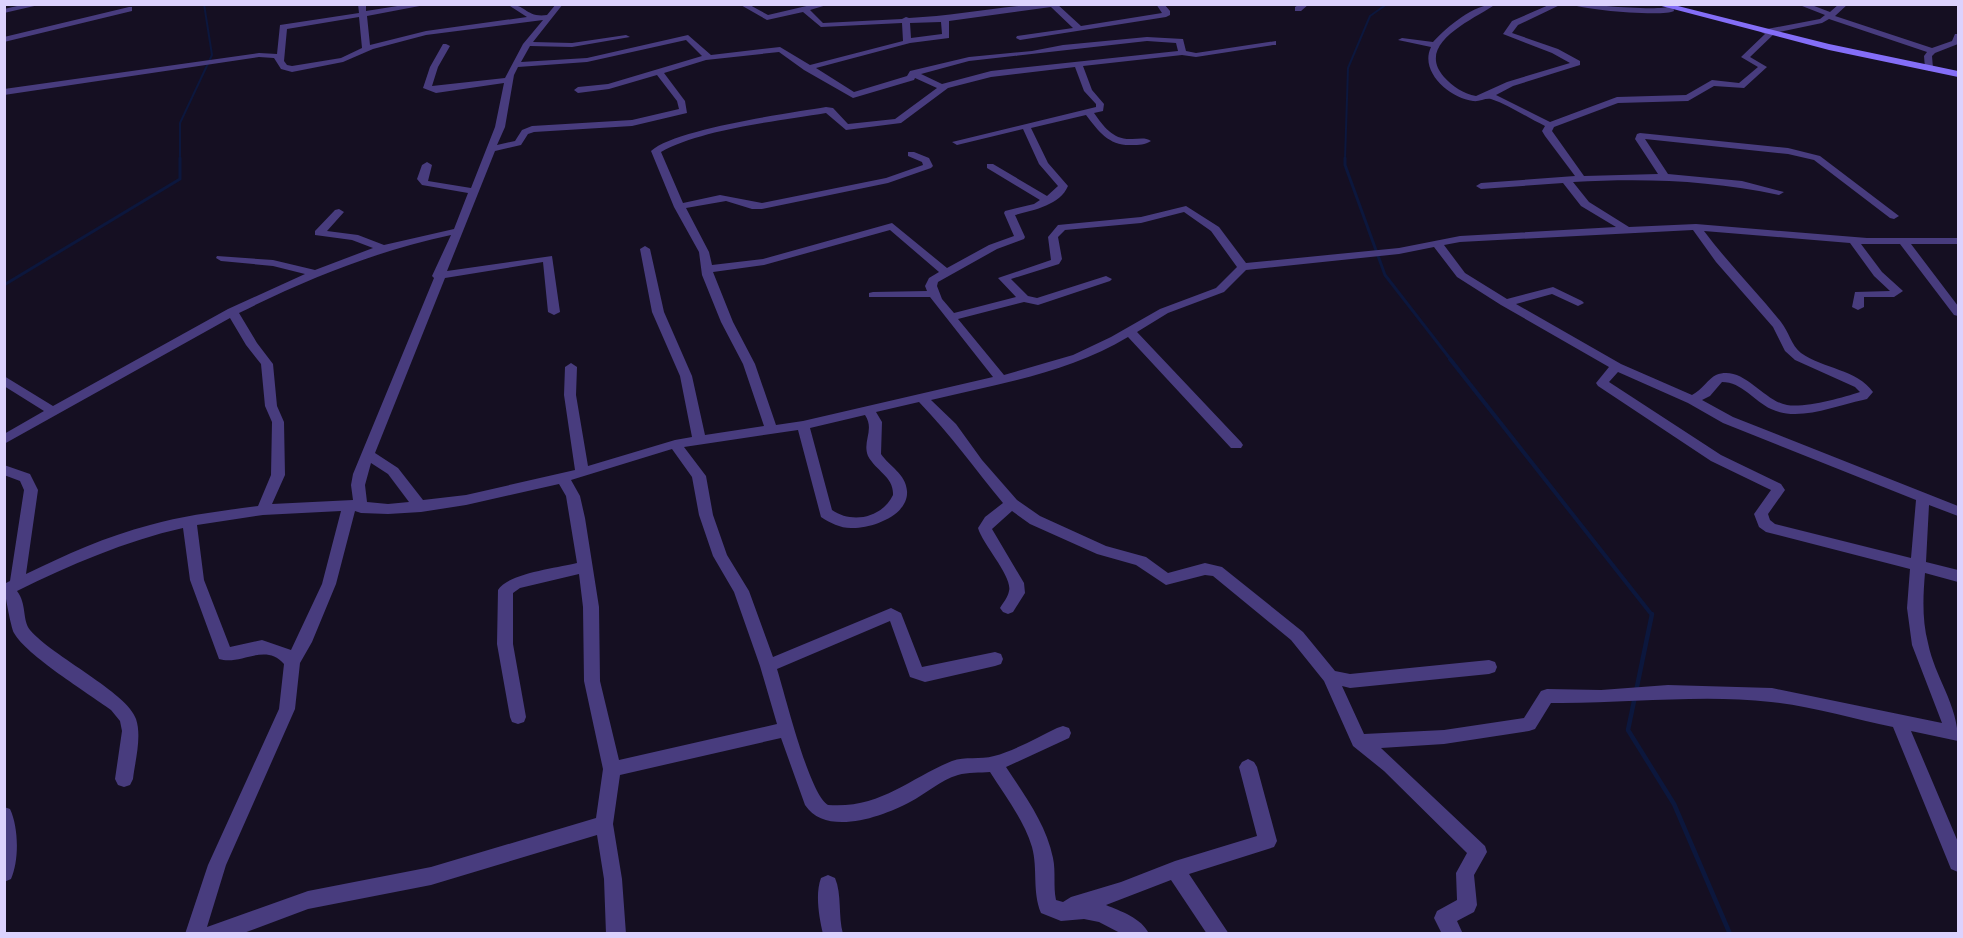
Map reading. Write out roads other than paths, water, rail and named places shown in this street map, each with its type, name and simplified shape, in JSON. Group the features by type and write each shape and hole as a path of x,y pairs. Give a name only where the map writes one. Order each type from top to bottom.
{"main road":[{"path":"1658,4 1768,32 1959,74"}],"street":[{"path":"4,11 40,4"},
{"path":"362,4 366,48"},
{"path":"427,4 362,17 283,27 281,59 284,67 292,69 344,60 366,48 432,32 548,17"},
{"path":"510,4 533,18"},
{"path":"195,933 217,865 287,709 292,662 304,642 329,584 355,507 358,485 369,455 472,190 502,121 509,80 527,44 561,4"},
{"path":"742,4 767,18 827,4"},
{"path":"1020,38 1166,15 1166,11 1159,4"},
{"path":"1298,9 1306,4"},
{"path":"1493,4 1475,13 1435,45 1432,69 1439,77 1470,98 1478,99 1510,84 1577,63 1555,51 1507,34 1515,23 1559,4"},
{"path":"1575,4 1646,11 1670,11 1670,8"},
{"path":"1800,4 1932,51"},
{"path":"1581,178 1547,131 1550,125 1617,100 1688,98 1712,83 1741,86 1764,67 1744,57 1768,32 1818,22 1831,16 1845,4"},
{"path":"806,10 819,25 906,19 945,19 1053,5 1079,29"},
{"path":"4,40 129,9"},
{"path":"906,19 909,41"},
{"path":"807,68 909,41 946,36 945,19"},
{"path":"1130,22 1147,39"},
{"path":"1929,68 1928,56 1932,51 1956,42 1959,36"},
{"path":"527,44 572,45 626,37"},
{"path":"516,65 587,60 688,37 692,38 708,58"},
{"path":"578,90 609,86 708,58 779,49 853,95 910,78 913,73 976,57 1147,39 1180,41 1182,53"},
{"path":"1402,40 1435,45"},
{"path":"913,73 935,87 944,87 984,75 1182,53 1196,55 1273,43"},
{"path":"446,46 434,68 428,88 436,90 509,80"},
{"path":"4,92 269,55 281,59"},
{"path":"957,142 1089,113 1101,107 1088,91 1078,63"},
{"path":"489,150 518,143 525,132 532,129 632,123 684,111 681,101 659,72"},
{"path":"771,428 749,364 727,322 707,269 704,252 656,154 663,146 723,130 829,110 846,127 893,123 909,115 944,87"},
{"path":"1489,95 1550,125"},
{"path":"1089,113 1106,137 1114,142 1146,141"},
{"path":"1002,380 933,294 933,280 993,246 1020,237 1010,213 1049,201 1061,191 1063,186 1044,164 1026,126"},
{"path":"1665,177 1640,136 1788,151 1817,158 1894,216"},
{"path":"680,207 721,198 734,199 746,206 762,206 888,180 928,166 926,160 911,154"},
{"path":"427,165 422,179 425,183 472,190"},
{"path":"990,166 1049,201"},
{"path":"1481,186 1581,178 1665,177 1737,183 1779,192"},
{"path":"1566,180 1585,204 1627,230"},
{"path":"1024,299 1004,278 1055,262 1057,259 1052,239 1058,229 1141,220 1179,209 1186,209 1208,222 1231,248 1243,267"},
{"path":"339,212 319,232 354,237 381,248"},
{"path":"707,269 764,261 892,226 945,272"},
{"path":"1692,400 1706,393 1719,378 1728,376 1735,378 1762,398 1784,409 1863,396 1867,392 1859,384 1799,357 1789,348 1778,326 1720,260 1696,227"},
{"path":"9,588 68,560 123,539 189,521 263,510 421,507 563,478 675,444 803,425 869,412 1002,380 1077,358 1129,332 1164,311 1220,290 1243,267 1399,251 1460,239 1522,234 1696,227 1853,240 1953,241 1959,252"},
{"path":"4,440 232,311 314,273 381,248 457,231"},
{"path":"1853,240 1878,274 1897,291 1894,294 1859,294 1858,307"},
{"path":"1903,241 1959,313"},
{"path":"1437,244 1461,275 1617,367 1692,400 1728,420 1959,511"},
{"path":"645,249 658,312 686,376 699,440"},
{"path":"221,258 264,261 314,273"},
{"path":"438,276 548,258 554,312"},
{"path":"951,317 1024,299 1038,302 1106,279"},
{"path":"1505,303 1553,290 1578,303"},
{"path":"873,295 933,294"},
{"path":"232,311 267,364 271,406 278,423 278,475 263,510"},
{"path":"1129,332 1236,445"},
{"path":"571,367 570,395 582,473"},
{"path":"1617,367 1602,383 1716,458 1776,487 1778,490 1761,514 1764,523 1771,528 1959,576"},
{"path":"4,380 52,411"},
{"path":"923,399 951,427 976,463 1012,504 1035,520 1102,550 1142,561 1166,579 1205,569 1217,571 1298,636 1330,677 1359,741 1390,766 1478,852 1465,873 1467,905 1444,918 1453,933"},
{"path":"803,425 826,513 836,521 846,524 870,520 891,510 900,491 898,482 881,465 873,452 876,422 869,412"},
{"path":"675,444 699,476 706,515 720,556 741,591 811,799 817,808 825,813 860,812 903,797 937,776 958,767 995,764 1063,733"},
{"path":"369,455 393,471 421,507"},
{"path":"4,470 19,473 28,480 32,490 9,588 16,601 20,630 39,649 117,705 128,719 130,731 124,779"},
{"path":"563,478 573,496 585,567 591,607 592,681 612,769 604,824 613,879 616,933"},
{"path":"1923,498 1916,608 1920,645 1956,734"},
{"path":"1008,608 1017,592 1017,584 987,535 986,528 990,521 1012,504"},
{"path":"189,521 197,580 225,654 242,652 262,645 286,655 292,662"},
{"path":"518,717 504,644 506,590 516,583 585,567"},
{"path":"768,666 891,614 896,617 916,672 925,675 995,659"},
{"path":"1330,677 1350,681 1489,667"},
{"path":"1359,741 1402,742 1466,735 1529,724 1547,696 1601,697 1668,692 1772,695 1956,734"},
{"path":"1898,720 1959,863"},
{"path":"612,769 787,729"},
{"path":"995,764 1040,844 1044,860 1044,895 1048,906 1054,910 1096,912 1119,919 1139,933"},
{"path":"1054,910 1121,891 1175,870 1268,841 1248,767"},
{"path":"4,815 7,848 4,873"},
{"path":"213,933 308,900 431,876 604,824"},
{"path":"1175,870 1219,933"},
{"path":"828,884 829,918 833,933"}],"waterway":[{"path":"4,285 180,179 180,123 212,55 204,4"},
{"path":"1345,159 1348,68 1370,16 1387,4"},
{"path":"1345,159 1345,165 1385,275 1451,360"},
{"path":"1450,359 1652,615"},
{"path":"1652,615 1628,730 1674,804 1730,934"}]}
